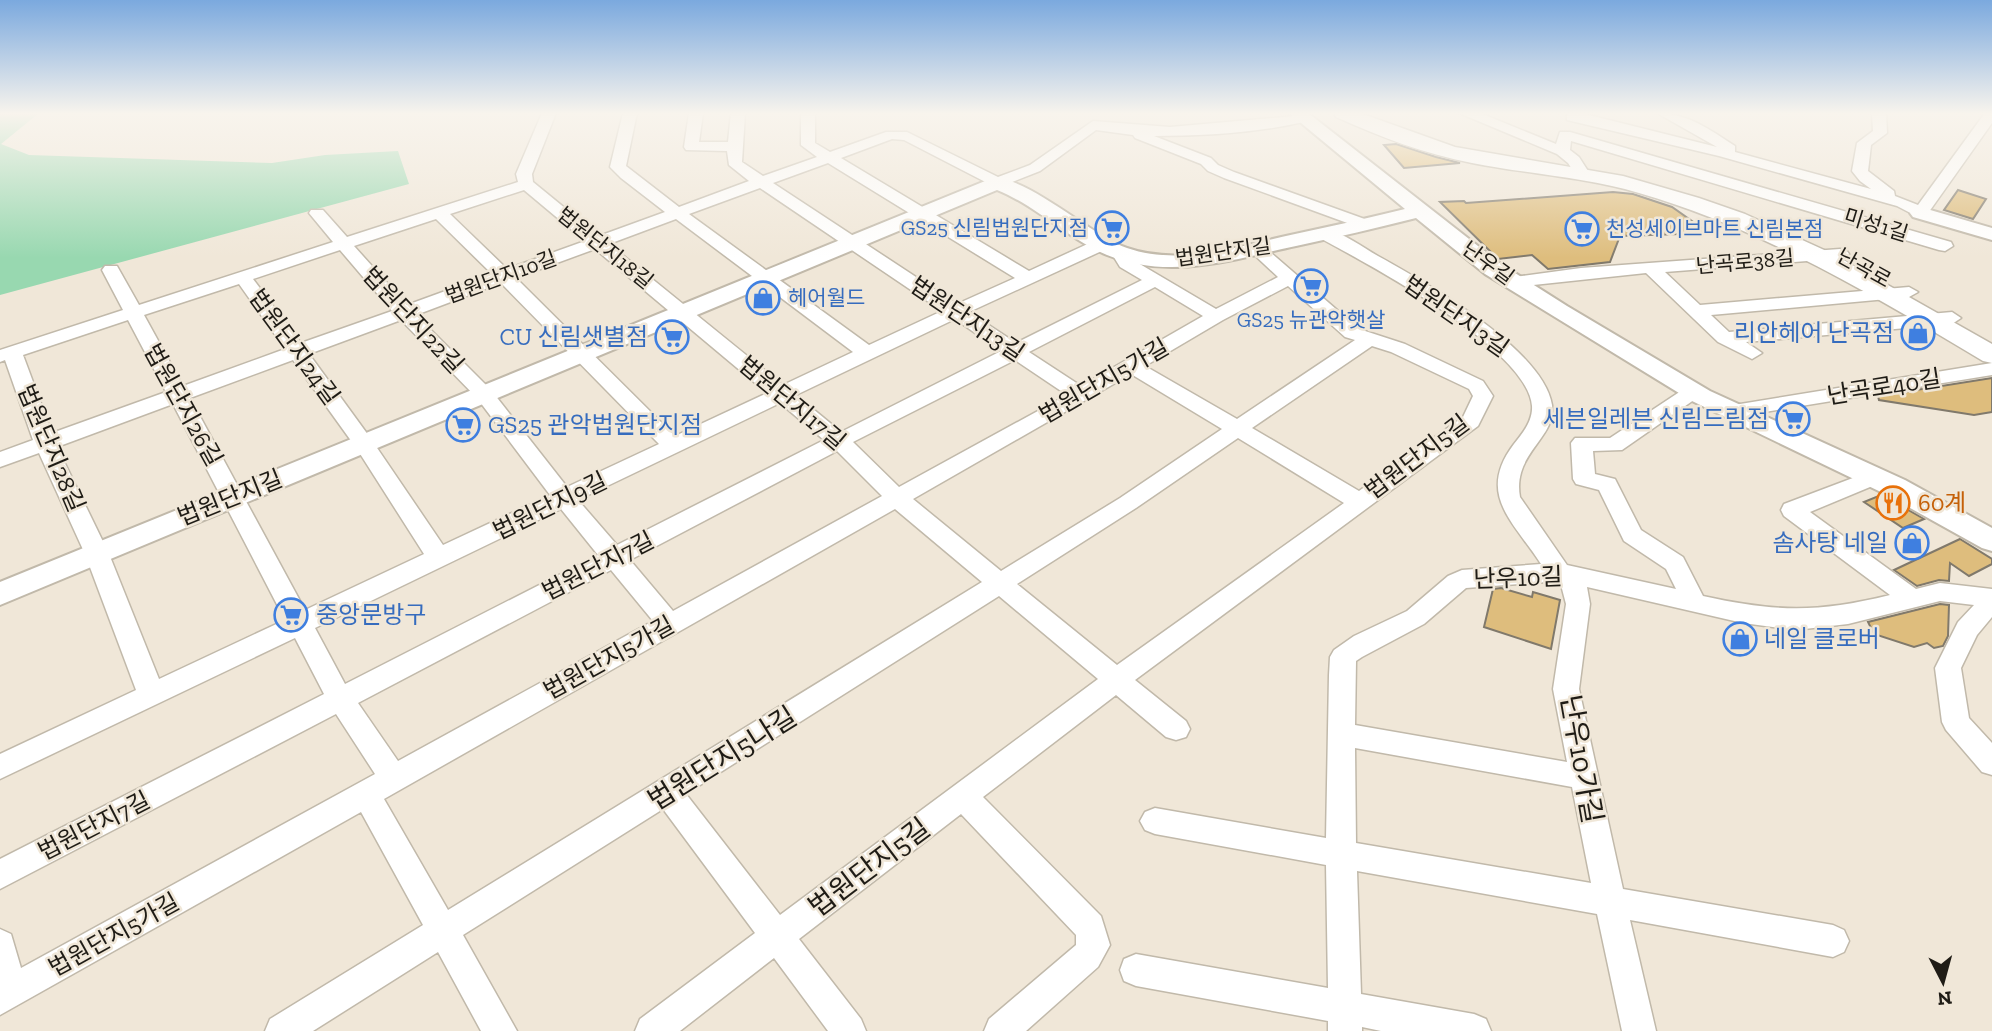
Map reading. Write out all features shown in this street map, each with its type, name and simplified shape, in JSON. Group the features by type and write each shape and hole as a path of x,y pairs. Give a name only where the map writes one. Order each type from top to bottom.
{"main road":[{"name":"난곡로","path":"1499,161 1643,187 1732,215 1829,255"},
{"name":"난곡로","path":"1526,161 1647,182 1749,213 1942,319 1992,343"},
{"name":"난곡로","path":"1942,319 1992,355"}],"street":[{"path":"343,245 526,184 524,174 529,161"},
{"path":"618,161 618,167 867,353"},
{"path":"734,161 852,243"},
{"name":"법원단지10길","path":"0,460 820,161"},
{"path":"833,161 1027,278"},
{"name":"법원단지10길","path":"954,161 997,183"},
{"path":"997,183 1043,161"},
{"path":"1206,161 1229,175 1367,225"},
{"name":"난우길","path":"1357,161 1514,282 1694,391 1874,477 1992,541"},
{"path":"1575,161 1580,171"},
{"name":"미성1길","path":"1630,161 1945,246"},
{"path":"1751,161 1992,234"},
{"path":"1861,161 1860,171 1865,178 1912,208"},
{"path":"1912,208 1954,161"},
{"name":"법원단지길","path":"0,594 997,183 1110,249 1155,260 1177,261 1256,249 1420,211"},
{"name":"법원단지18길","path":"526,184 683,313"},
{"name":"법원단지22길","path":"317,213 403,312 484,394 564,499 670,624"},
{"path":"439,213 583,353 674,447"},
{"name":"법원단지3길","path":"1326,234 1383,266 1462,317 1495,340 1523,365 1536,385 1543,406 1536,433 1516,456 1505,484 1509,498 1564,574"},
{"name":"법원단지13길","path":"852,243 1081,395"},
{"name":"법원단지22길","path":"243,277 343,245"},
{"path":"1110,249 1126,263 1216,316"},
{"name":"법원단지9길","path":"0,767 1027,278 1110,249"},
{"name":"법원단지5길","path":"652,1031 1116,680 1471,421 1483,396 1476,385 1398,348 1352,333 1256,249"},
{"name":"난곡로38길","path":"1514,282 1581,273 1829,255"},
{"name":"난곡로38길","path":"1651,269 1725,338 1752,353"},
{"name":"법원단지26길","path":"111,270 132,314 180,394 340,699 394,778"},
{"name":"법원단지24길","path":"132,314 243,277 364,444"},
{"name":"법원단지5가길","path":"4,996 1081,395 1216,316 1288,279"},
{"name":"법원단지7길","path":"0,875 1156,280"},
{"name":"난곡로","path":"1697,311 1898,293"},
{"name":"법원단지17길","path":"683,313 839,441 897,498"},
{"name":"법원단지26길","path":"6,354 132,314"},
{"name":"난곡로","path":"1725,338 1942,319"},
{"name":"법원단지5나길","path":"282,1031 1001,584 1128,503 1368,340"},
{"name":"법원단지28길","path":"6,354 97,554"},
{"path":"1132,366 1236,428"},
{"name":"난곡로40길","path":"1734,411 1992,369"},
{"path":"1694,391 1614,445 1582,443 1584,479 1607,484 1632,535 1675,563 1694,602"},
{"name":"법원단지5길","path":"1236,428 1358,501"},
{"path":"364,444 440,559"},
{"path":"1874,477 1793,510 1913,599"},
{"path":"897,498 1176,729"},
{"path":"97,554 152,696"},
{"name":"난우10길","path":"1344,1019 1341,855 1343,657 1358,644 1424,612 1450,584 1462,579 1564,574 1743,614 1796,620 1849,615 1940,592 1992,599"},
{"name":"난우10가길","path":"1564,574 1574,583 1578,604 1566,689 1609,902 1639,1031"},
{"path":"1992,599 1967,629 1948,668 1956,722 1992,763"},
{"path":"1343,734 1584,777"},
{"path":"667,792 849,1031"},
{"path":"366,794 500,1031"},
{"path":"962,796 1090,927 1094,945 1087,956 1001,1031"},
{"path":"1155,821 1833,940"},
{"path":"0,945 4,996"},
{"path":"1136,970 1344,1019 1474,1031"}],"green space":[{"path":"0,161 401,161 409,184 0,295"}],"building":[{"path":"1398,161 1460,163 1404,168"},
{"path":"1958,190 1986,199 1973,219 1944,210"},
{"name":"천성세이브마트 신림본점","path":"1613,192 1633,194 1672,207 1709,233 1620,236 1610,262 1548,269 1532,255 1498,259 1440,202 1466,203"},
{"path":"1992,378 1992,412 1974,415 1879,400 1878,396"},
{"path":"1881,495 1924,519 1903,528 1864,502"},
{"path":"1960,539 1992,559 1992,564 1969,576 1950,563 1949,581 1939,580 1917,586 1894,570"},
{"path":"1501,588 1532,597 1533,592 1560,600 1551,649 1484,627 1493,589"},
{"path":"1940,604 1949,605 1948,636 1943,646 1934,648 1927,643 1914,647 1874,634 1868,622"}],"place":[{"name":"GS25 신림법원단지점","path":"1112,228"},
{"name":"천성세이브마트 신림본점","path":"1582,229"},
{"name":"GS25 뉴관악햇살","path":"1311,286"},
{"name":"헤어월드","path":"763,298"},
{"name":"리안헤어 난곡점","path":"1918,333"},
{"name":"CU 신림샛별점","path":"672,337"},
{"name":"세븐일레븐 신림드림점","path":"1793,419"},
{"name":"GS25 관악법원단지점","path":"463,425"},
{"name":"60계","path":"1893,503"},
{"name":"솜사탕 네일","path":"1912,543"},
{"name":"중앙문방구","path":"291,615"},
{"name":"네일 클로버","path":"1740,639"}]}
